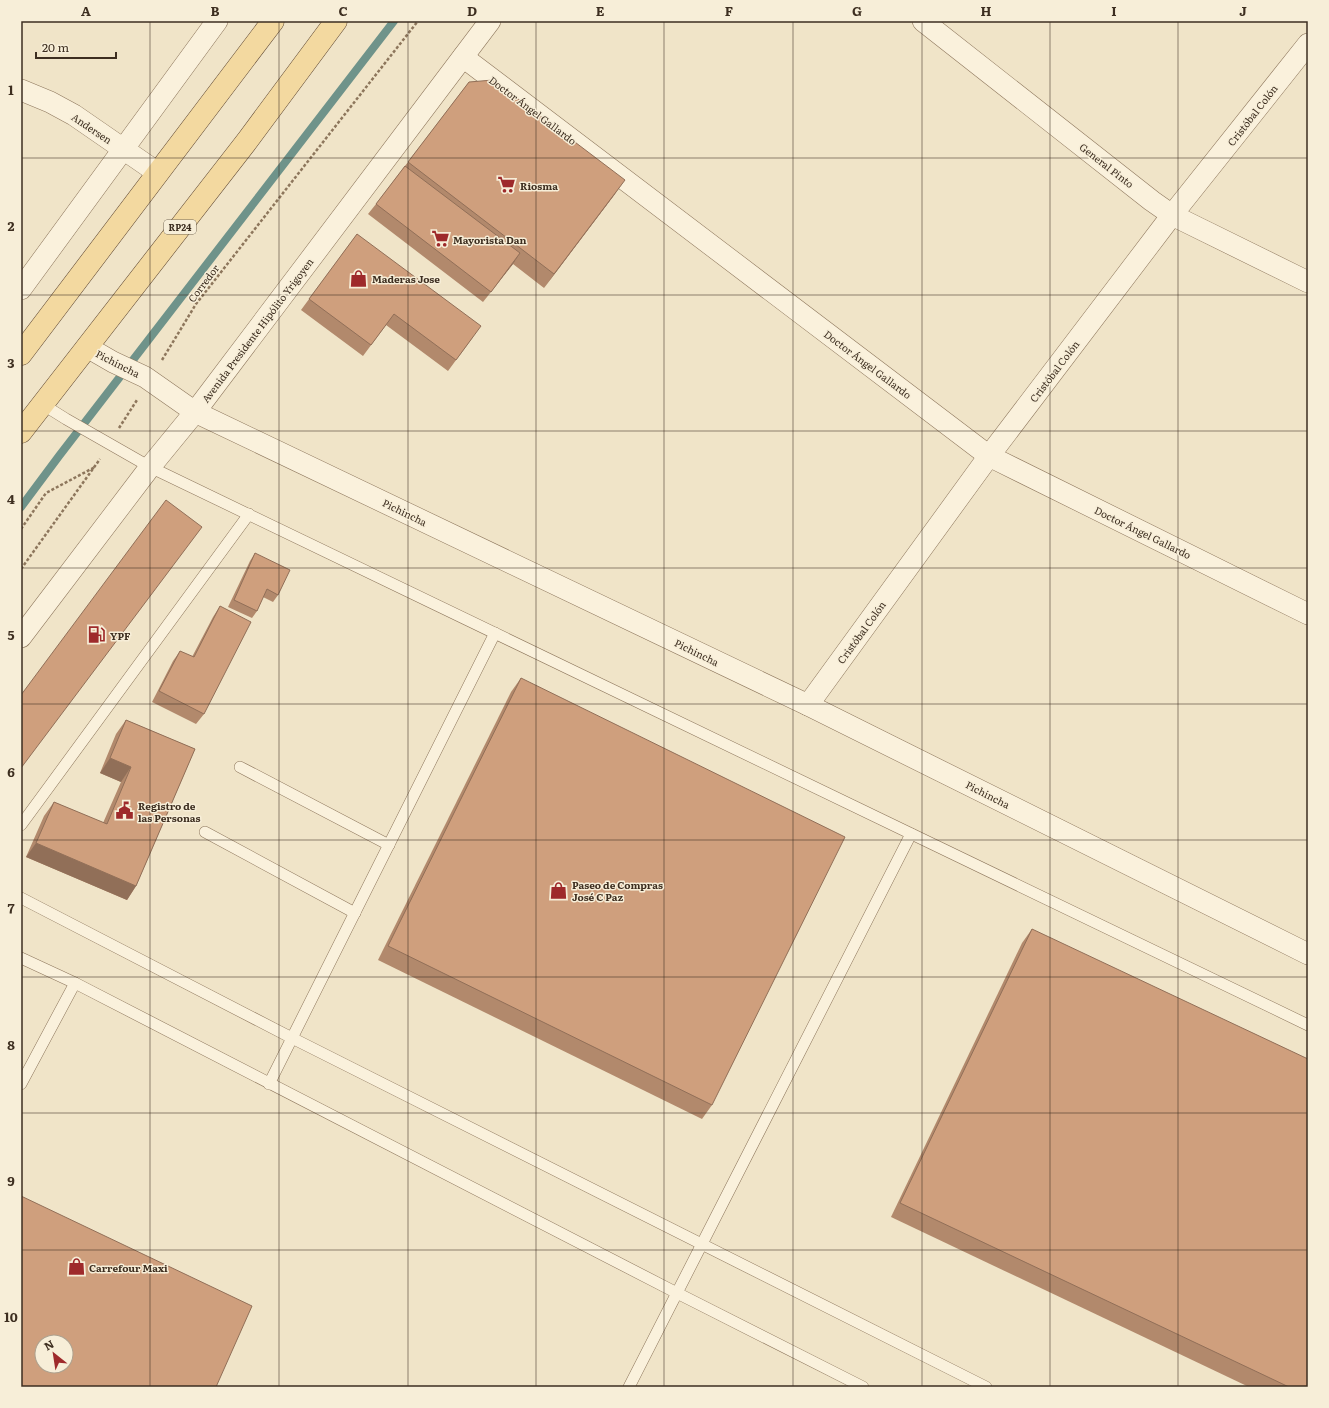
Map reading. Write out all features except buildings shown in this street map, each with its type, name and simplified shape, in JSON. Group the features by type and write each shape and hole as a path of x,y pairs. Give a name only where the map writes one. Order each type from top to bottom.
{"main road":[{"path":"21,354 273,21"},
{"name":"RP24","path":"21,432 247,141 336,21"}],"street":[{"path":"21,289 216,21"},
{"name":"Avenida Presidente Hipólito Yrigoyen","path":"21,637 150,467 195,412 490,21"},
{"name":"General Pinto","path":"923,21 1152,201 1172,215 1308,282"},
{"name":"Cristóbal Colón","path":"808,705 989,456 1172,215 1308,44"},
{"name":"Doctor Ángel Gallardo","path":"463,57 989,456 1308,614"},
{"name":"Andersen","path":"21,90 50,102 74,115 158,173"},
{"name":"Pichincha","path":"87,347 113,362 147,378 195,412 808,705 1308,954"}],"lane":[{"path":"42,404 150,467 1308,1025"},
{"path":"21,825 249,514"},
{"path":"270,1084 496,633"},
{"path":"240,767 389,845"},
{"path":"205,832 355,914"},
{"path":"629,1387 911,834"},
{"path":"21,898 292,1038 986,1387"},
{"path":"21,958 75,983 676,1293 863,1387"},
{"path":"21,1084 75,983"}],"path":[{"name":"Corredor","path":"21,569 95,467 110,444 147,378 196,304 418,21"},
{"path":"21,529 46,493 95,467"}],"waterway":[{"path":"21,507 394,21"}],"place":[{"name":"Riosma","path":"507,185"},
{"name":"Mayorista Dan","path":"440,239"},
{"name":"Maderas Jose","path":"359,278"},
{"name":"YPF","path":"97,635"},
{"name":"Registro de las Personas","path":"125,811"},
{"name":"Paseo de Compras José C Paz","path":"559,890"},
{"name":"Carrefour Maxi","path":"76,1267"}]}
